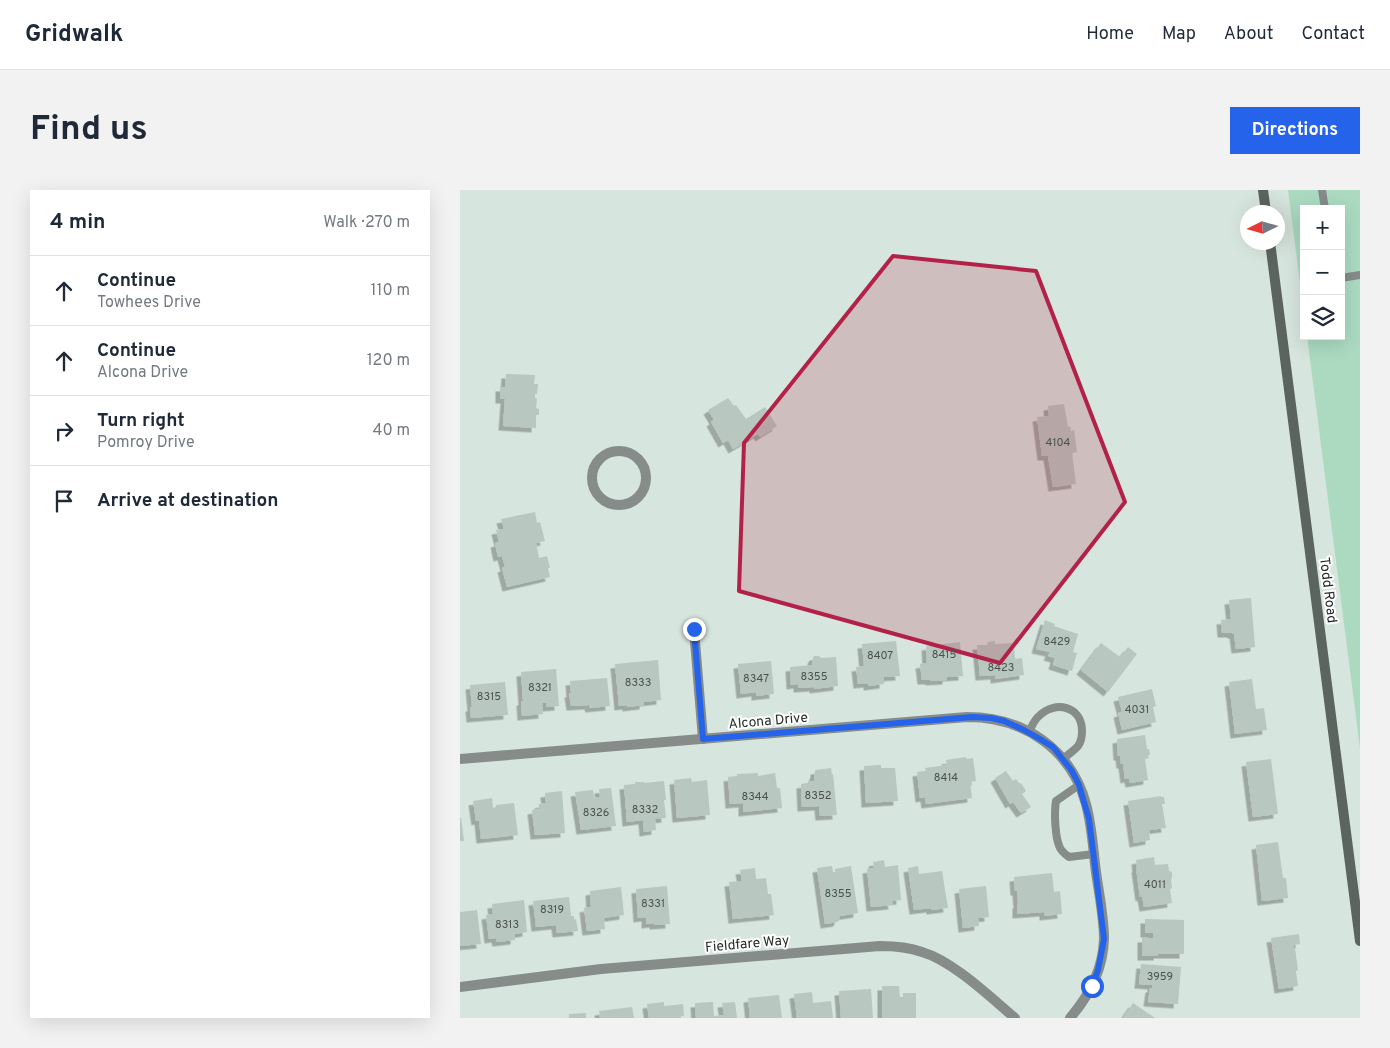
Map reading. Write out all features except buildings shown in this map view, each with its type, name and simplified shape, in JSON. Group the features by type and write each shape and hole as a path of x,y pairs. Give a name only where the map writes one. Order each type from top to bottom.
{"street":[{"path":"1265,190 1266,205"},
{"name":"Todd Road","path":"1271,250 1360,941"},
{"path":"616,452 632,455 639,461 646,476 642,493 636,500 619,506 602,500 592,485 594,467 607,454 616,452"},
{"path":"694,629 703,739"},
{"name":"Alcona Drive","path":"460,759 967,717 991,718 1004,721 1029,732 1053,747 1072,771 1079,785 1089,819 1103,923 1103,947 1092,986 1070,1018"},
{"name":"Fieldfare Way","path":"460,987 601,969 890,946 922,952 946,963 1016,1018"}],"lane":[{"path":"1322,190 1324,205"},
{"path":"1345,278 1360,276"},
{"path":"1029,732 1039,716 1048,710 1066,708 1074,712 1082,724 1081,736 1078,746 1063,759"},
{"path":"1079,785 1056,801 1054,810 1058,842 1060,850 1069,856 1094,854"}],"highlighted area":[{"path":"893,256 1036,271 1125,502 1000,663 739,591 744,443"}],"green space":[{"path":"1288,190 1360,190 1360,748 1308,340 1345,340 1345,205 1300,205 1300,283"}],"route":[{"path":"694,629 703,739 972,717 1004,721 1053,747 1072,771 1079,785 1086,803 1089,819 1104,939 1098,970 1092,986"}]}
